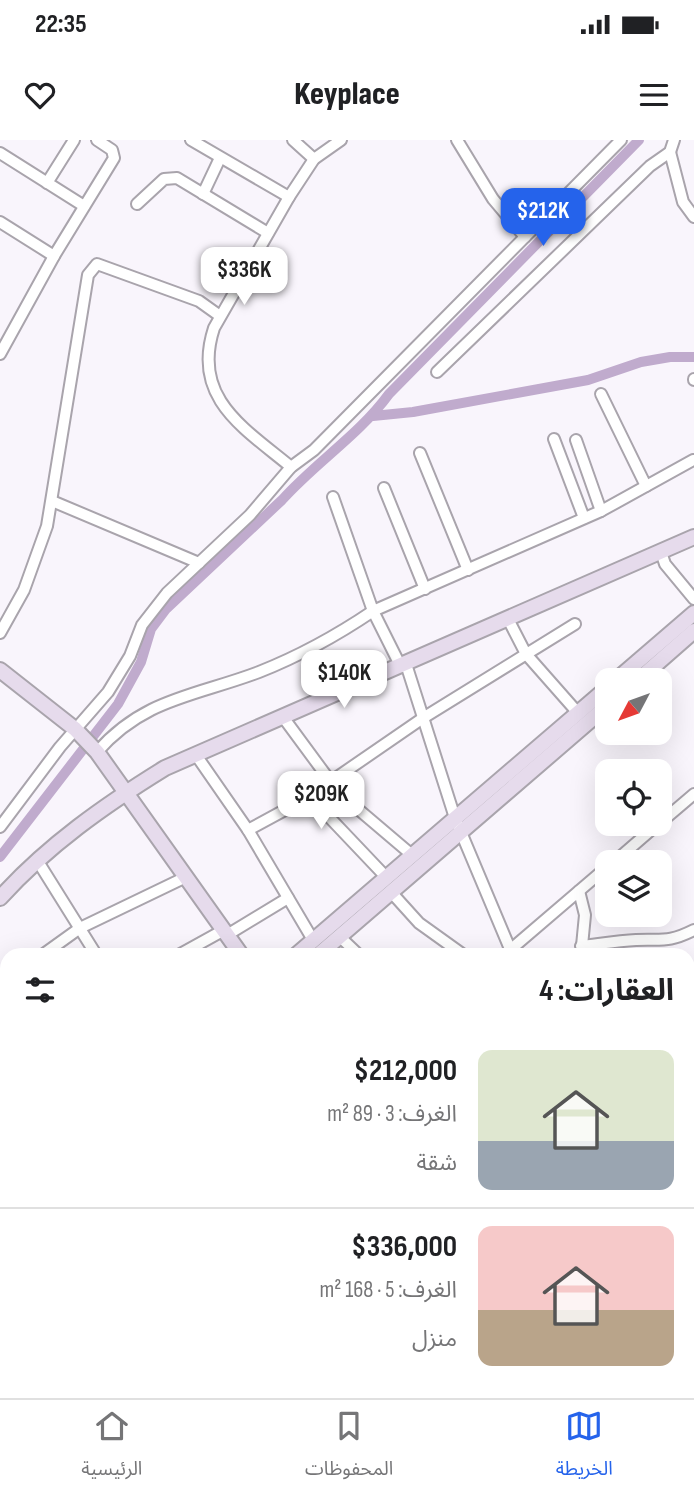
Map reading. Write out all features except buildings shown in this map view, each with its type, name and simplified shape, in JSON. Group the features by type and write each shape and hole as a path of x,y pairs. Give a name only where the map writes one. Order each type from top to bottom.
{"street":[{"path":"47,183 74,140"},
{"path":"0,354 54,256 114,158 112,149 97,140"},
{"path":"191,140 289,197"},
{"path":"293,140 314,159"},
{"path":"291,467 231,418 214,392 209,371 209,343 220,316 289,197 314,159 341,140"},
{"path":"457,140 494,199 525,237"},
{"path":"0,827 79,732 108,692 130,656 142,625 167,593 250,515 291,467 314,450 621,140"},
{"path":"674,140 670,152 683,202 694,217"},
{"path":"436,372 650,166 670,152"},
{"path":"0,153 84,206"},
{"path":"203,194 220,158"},
{"path":"136,204 164,179 177,178 268,233"},
{"path":"0,222 54,256"},
{"path":"0,633 24,590 47,526 88,275 94,266 97,264 199,301 220,316"},
{"path":"601,394 646,486"},
{"path":"554,439 584,518"},
{"path":"576,440 601,511"},
{"path":"420,453 468,570"},
{"path":"97,752 129,721 165,702 261,671 345,630 373,611 601,511 693,460"},
{"path":"384,488 425,589"},
{"path":"333,497 373,611 404,666 458,825 507,948"},
{"path":"52,501 199,563"},
{"path":"0,898 59,840 165,768 404,666 694,537"},
{"path":"661,552 665,564 694,599"},
{"path":"630,668 694,613"},
{"path":"508,619 526,654 578,713"},
{"path":"330,782 423,718 575,624"},
{"path":"652,668 694,632"},
{"path":"0,670 79,732 97,752 236,948"},
{"path":"326,948 390,892 595,698"},
{"path":"304,948 412,855 458,825 595,716"},
{"path":"283,718 339,793 412,855"},
{"path":"196,755 248,830 313,940"},
{"path":"672,813 694,794"},
{"path":"248,830 311,798 386,877"},
{"path":"628,850 645,836"},
{"path":"37,860 92,948"},
{"path":"53,948 80,929 186,877"},
{"path":"515,948 595,877"},
{"path":"579,891 585,915 581,948"},
{"path":"390,892 419,923 454,948"},
{"path":"193,948 288,898"},
{"path":"597,948 639,940 655,942 675,939 694,930"},
{"path":"339,936 352,948"}],"waterway":[{"path":"0,857 118,704 141,662 151,629 166,609 351,436 639,140"},
{"path":"373,416 413,412 588,380 641,362 670,357 694,357"}]}
